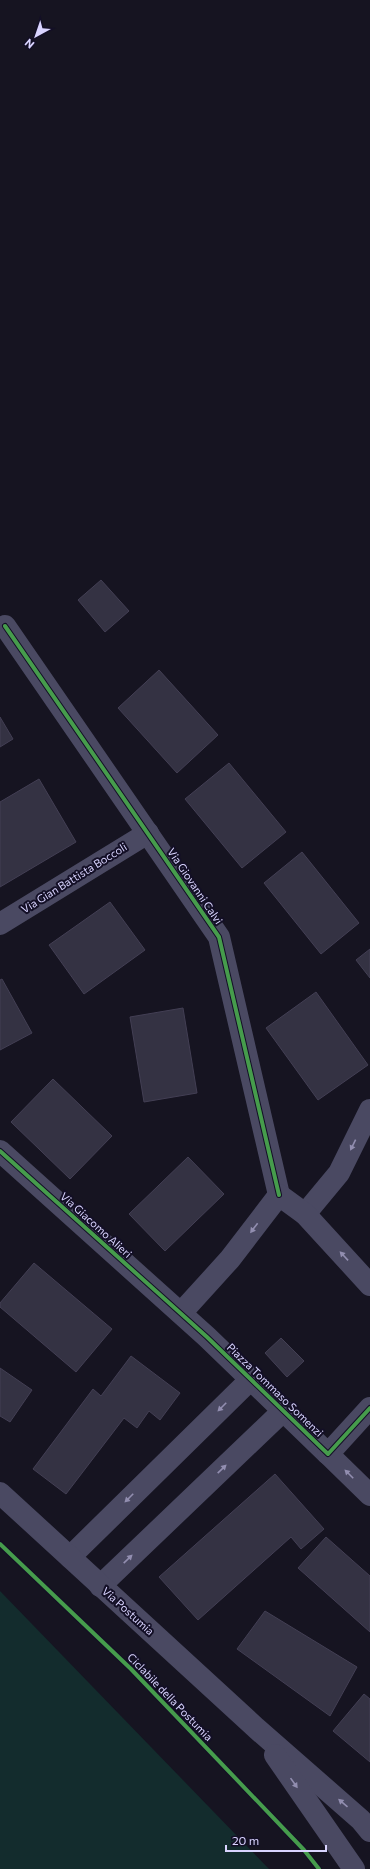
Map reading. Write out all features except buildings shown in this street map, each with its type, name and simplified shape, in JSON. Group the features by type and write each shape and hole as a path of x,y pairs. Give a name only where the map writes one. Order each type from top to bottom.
{"street":[{"name":"Via Giovanni Calvi","path":"5,626 219,937 279,1196"},
{"name":"Via Gian Battista Boccoli","path":"0,924 148,833"},
{"path":"305,1214 339,1172 370,1110"},
{"name":"Via Giacomo Alieri","path":"0,1151 181,1314"},
{"path":"181,1314 230,1259 279,1196 305,1214 370,1284"},
{"name":"Piazza Tommaso Somenzi","path":"181,1314 370,1495"},
{"path":"70,1557 250,1380"},
{"path":"328,1454 370,1408"},
{"name":"Piazza Tommaso Somenzi","path":"100,1586 283,1412"},
{"name":"Via Postumia","path":"0,1493 256,1728 361,1820 370,1831"},
{"name":"Via Postumia","path":"256,1728 354,1869"}],"green space":[{"path":"0,1591 269,1869 0,1869"}],"cycle path":[{"path":"5,626 219,937 279,1195"},
{"path":"0,1151 207,1337 328,1454 370,1408"},
{"name":"Ciclabile della Postumia","path":"0,1544 131,1669 304,1850 319,1869"}]}
